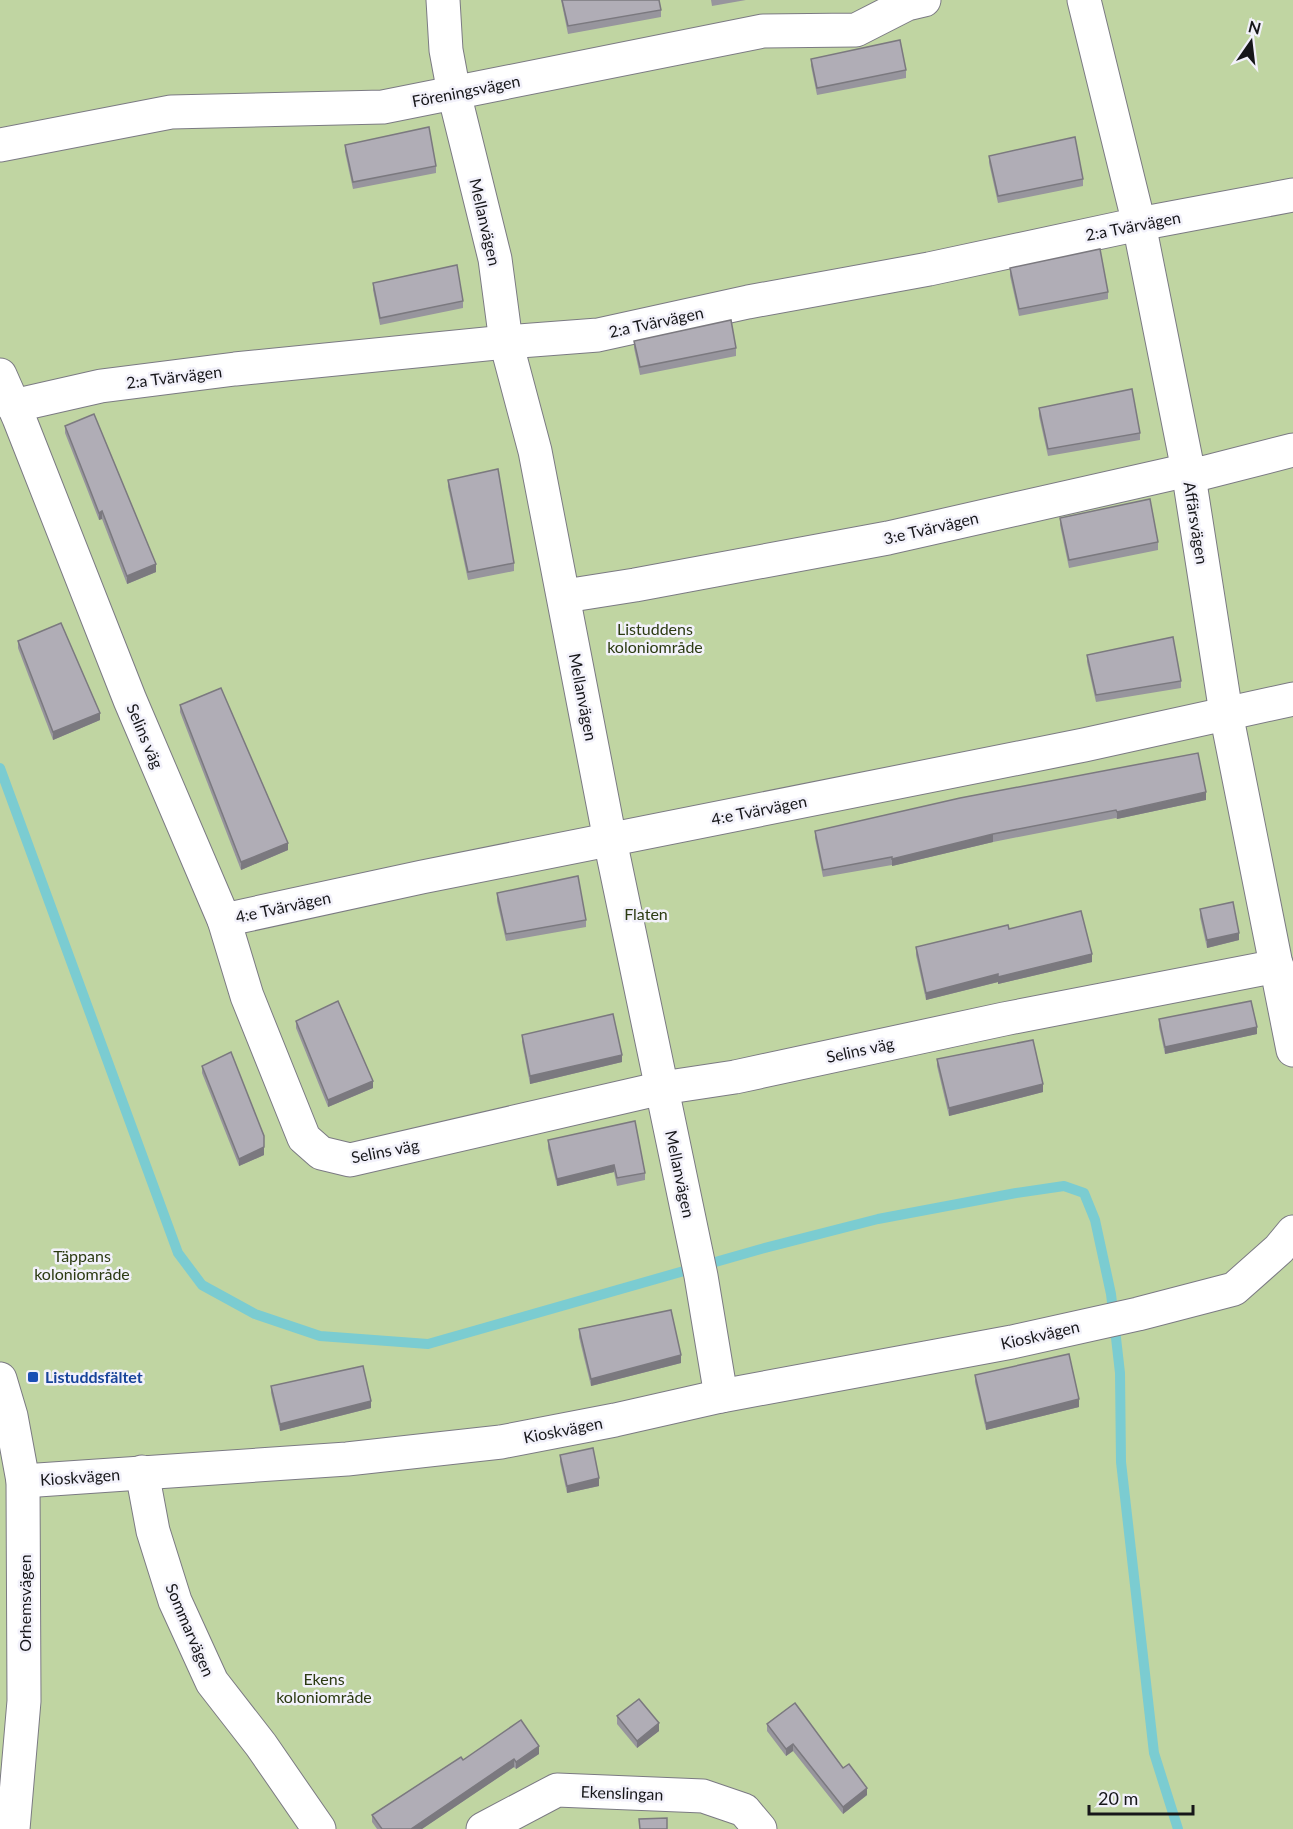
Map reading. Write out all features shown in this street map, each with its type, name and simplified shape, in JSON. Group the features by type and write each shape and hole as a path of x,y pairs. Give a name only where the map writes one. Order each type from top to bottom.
{"street":[{"name":"Mellanvägen","path":"443,0 446,50 454,93 495,259 506,342 535,450 565,596 610,840 701,1276 721,1396"},
{"name":"Föreningsvägen","path":"0,145 171,112 383,107 763,31 856,30 907,4 924,0"},
{"name":"Affärsvägen","path":"1084,0 1139,224 1188,470 1226,713 1293,1050"},
{"name":"2:a Tvärvägen","path":"13,406 101,386 235,369 598,335 748,302 929,269 1139,224 1293,195"},
{"name":"Selins väg","path":"0,375 130,700 224,920 247,996 304,1138 321,1153 350,1160 662,1088 735,1077 1004,1018 1277,966"},
{"name":"3:e Tvärvägen","path":"565,596 888,538 1188,470 1203,473 1293,450"},
{"name":"4:e Tvärvägen","path":"224,920 320,898 1072,747 1293,699"},
{"name":"Kioskvägen","path":"23,1481 347,1459 501,1442 615,1420 721,1396 1012,1342 1138,1314 1234,1289 1279,1249 1293,1232"},
{"name":"Orhemsvägen","path":"0,1378 11,1416 23,1481 24,1701 13,1829"},
{"name":"Sommarvägen","path":"142,1472 153,1531 175,1601 212,1682 261,1745 319,1829"},
{"name":"Ekenslingan","path":"483,1829 557,1790 703,1796 744,1810 760,1829"}],"green space":[{"name":"Flaten","path":"0,0 1293,0 1293,1829 0,1829"}],"building":[{"path":"562,0 659,0 661,10 568,26"},
{"path":"900,40 906,70 817,88 811,59"},
{"path":"429,127 436,166 353,182 345,145"},
{"path":"1075,137 1083,179 998,196 989,156"},
{"path":"1100,249 1108,292 1019,309 1010,268"},
{"path":"457,265 463,301 380,318 373,283"},
{"path":"731,320 736,348 640,367 634,341"},
{"path":"1132,389 1140,433 1048,449 1039,408"},
{"path":"94,414 156,564 127,576 102,511 99,513 65,426"},
{"path":"498,469 514,563 468,572 448,480"},
{"path":"1150,499 1158,542 1069,560 1060,518"},
{"path":"61,623 100,713 53,732 18,641"},
{"path":"1173,637 1181,681 1096,695 1087,655"},
{"path":"221,688 288,843 241,862 180,705"},
{"path":"1198,753 1206,792 1117,812 1116,810 993,834 892,859 892,857 823,870 815,831 960,798"},
{"path":"578,876 586,920 506,934 497,893"},
{"path":"1233,902 1239,933 1207,940 1200,909"},
{"path":"1081,911 1092,954 998,977 998,974 926,993 916,947 1008,925 1009,929"},
{"path":"338,1001 373,1081 328,1100 296,1021"},
{"path":"1251,1001 1257,1027 1165,1047 1159,1019"},
{"path":"613,1014 622,1055 530,1076 522,1035"},
{"path":"1033,1040 1043,1084 949,1108 937,1059"},
{"path":"231,1052 264,1136 264,1147 239,1159 202,1066"},
{"path":"635,1121 645,1173 617,1178 614,1165 557,1179 548,1140"},
{"path":"671,1310 681,1355 591,1379 579,1329"},
{"path":"1069,1354 1079,1399 986,1423 975,1375"},
{"path":"363,1366 371,1401 280,1424 271,1386"},
{"path":"593,1448 599,1478 567,1486 560,1455"},
{"path":"639,1699 659,1723 637,1741 617,1716"},
{"path":"795,1703 843,1768 849,1764 867,1788 843,1807 793,1744 786,1749 767,1724"},
{"path":"521,1720 539,1746 516,1762 514,1759 411,1829 382,1829 372,1815 461,1757 463,1760"},
{"path":"667,1818 667,1829 640,1829 639,1819"}],"waterway":[{"path":"0,768 178,1253 202,1285 255,1314 320,1336 428,1344 761,1249 878,1219 1064,1186 1084,1193 1095,1220 1111,1294 1120,1373 1121,1462 1154,1753 1178,1829"}],"place":[{"name":"Listuddsfältet","path":"33,1377"}],"park label":[{"name":"Listuddens koloniområde","path":"655,638"},
{"name":"Täppans koloniområde","path":"82,1265"},
{"name":"Ekens koloniområde","path":"324,1688"}]}
